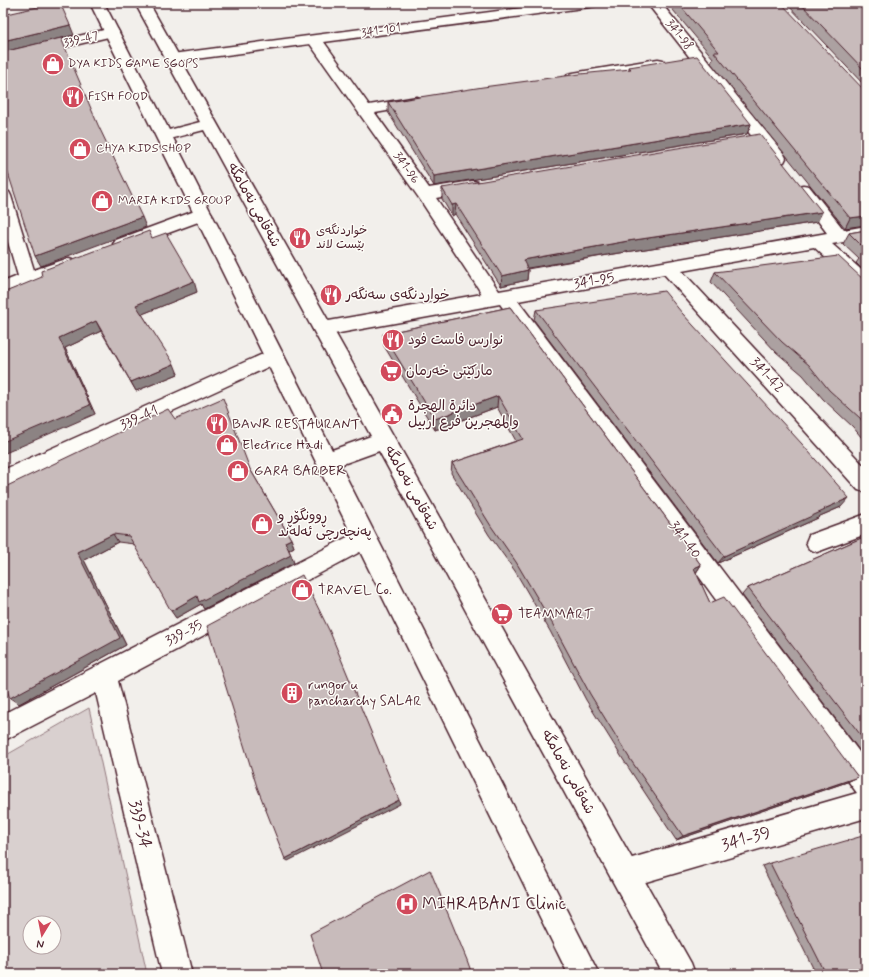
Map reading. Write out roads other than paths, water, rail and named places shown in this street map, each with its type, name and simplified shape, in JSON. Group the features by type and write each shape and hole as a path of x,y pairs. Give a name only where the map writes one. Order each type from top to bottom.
{"street":[{"path":"97,3 584,974"},
{"name":"شەقامی نەمامگە","path":"142,3 680,974"},
{"name":"341-101","path":"172,58 572,4 590,3"},
{"name":"341-98","path":"654,3 697,57 753,139 786,169"},
{"name":"339-47","path":"3,58 112,32"},
{"name":"341-96","path":"314,39 500,298"},
{"path":"558,79 697,57"},
{"path":"365,110 434,99"},
{"path":"164,136 209,124"},
{"path":"796,181 840,237"},
{"path":"425,194 487,183"},
{"path":"3,196 28,280"},
{"path":"108,250 202,214"},
{"name":"341-95","path":"323,329 866,232"},
{"path":"818,240 866,284"},
{"path":"3,289 86,258"},
{"name":"341-42","path":"668,268 866,483"},
{"name":"341-40","path":"500,298 866,783"},
{"name":"339-41","path":"3,480 274,356"},
{"path":"327,461 385,440"},
{"path":"817,542 866,524"},
{"name":"339-35","path":"3,728 365,538"},
{"name":"339-34","path":"104,675 177,974"},
{"name":"341-39","path":"625,874 866,804"}],"place":[{"name":"DYA KIDS GAME SGOPS","path":"53,64"},
{"name":"FISH FOOD","path":"73,97"},
{"name":"CHYA KIDS SHOP","path":"80,149"},
{"name":"MARIA KIDS GROUP","path":"102,201"},
{"name":"خواردنگەی بێست لاند","path":"300,238"},
{"name":"خواردنگەی سەنگەر","path":"331,295"},
{"name":"نوارس فاست فود","path":"393,340"},
{"name":"مارکێتی خەرمان","path":"391,371"},
{"name":"دائرة الهجرة والمهجرين فرع اربيل","path":"392,414"},
{"name":"BAWR RESTAURANT","path":"217,424"},
{"name":"Electrice Hadi","path":"227,445"},
{"name":"GARA BARBER","path":"238,471"},
{"name":"ڕوونگۆڕ و پەنچەرچی ئەلەند","path":"262,524"},
{"name":"TRAVEL Co.","path":"302,590"},
{"name":"TEAMMART","path":"502,614"},
{"name":"rungor u pancharchy SALAR","path":"292,693"},
{"name":"MIHRABANI Clinic","path":"407,904"}]}
